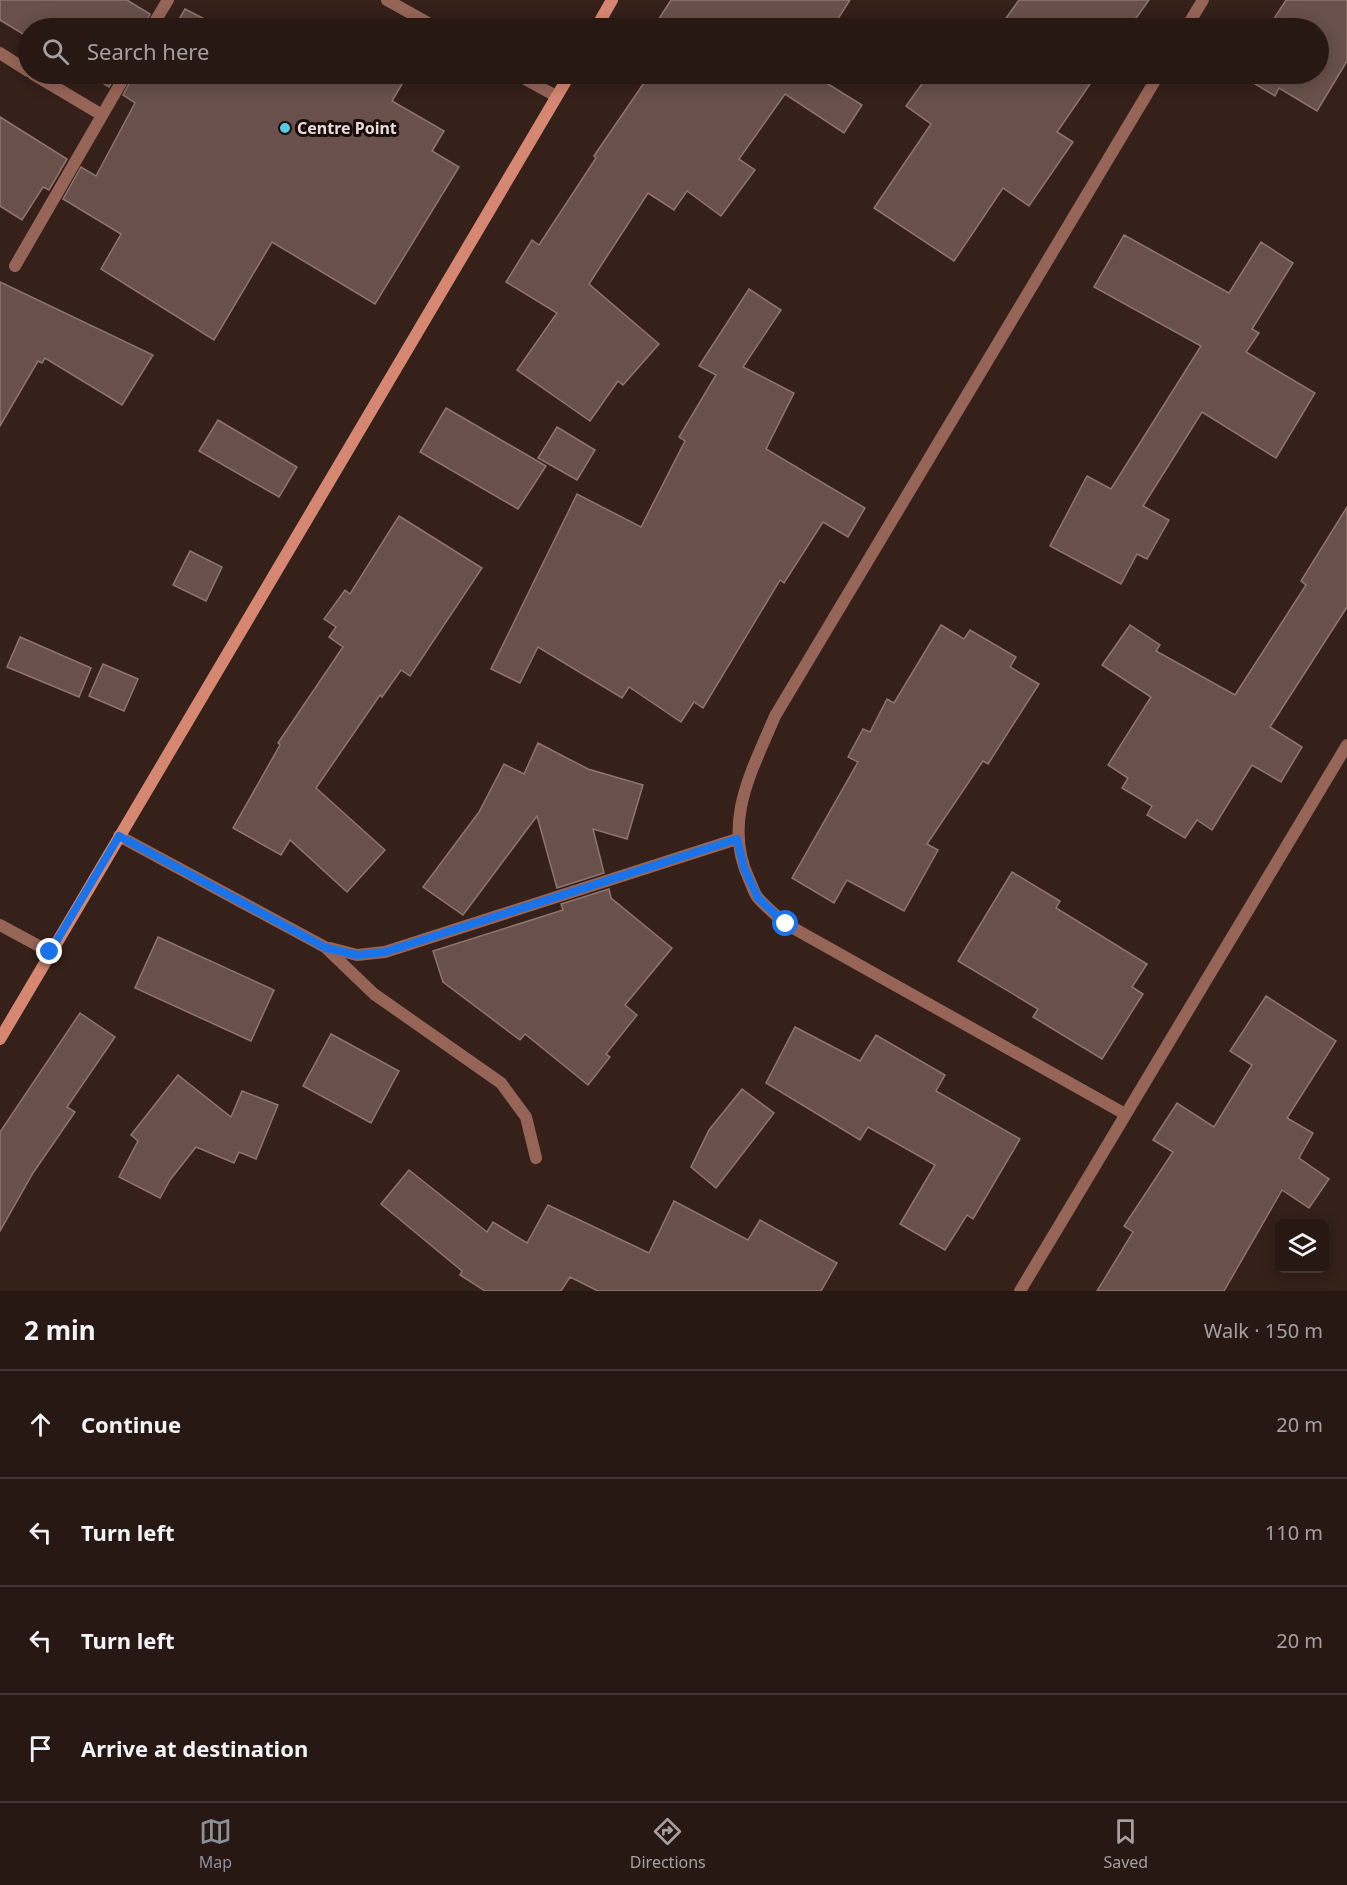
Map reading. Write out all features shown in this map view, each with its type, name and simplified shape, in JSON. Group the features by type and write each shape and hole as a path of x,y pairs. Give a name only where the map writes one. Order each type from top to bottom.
{"street":[{"path":"158,18 168,0"},
{"path":"387,0 419,18"},
{"path":"602,18 612,0"},
{"path":"1192,18 1203,0"},
{"path":"0,53 18,65"},
{"path":"50,84 102,115"},
{"path":"15,266 120,84"},
{"path":"534,84 556,96"},
{"path":"0,1039 564,84"},
{"path":"1125,1114 786,924 758,898 744,868 737,839 739,814 746,787 775,716 1153,84"},
{"path":"1020,1291 1347,745"},
{"path":"119,836 326,948 374,994 501,1083 525,1117 536,1158"},
{"path":"326,948 357,955 385,952 737,839"},
{"path":"0,925 50,952"}],"building":[{"path":"0,0 127,0 150,14 148,18 18,18 18,31 0,20"},
{"path":"671,0 850,0 838,18 659,18"},
{"path":"1019,0 1149,0 1136,18 1006,18"},
{"path":"1286,0 1347,0 1347,61 1317,111 1279,88 1275,96 1255,84 1329,84 1329,18 1274,18"},
{"path":"185,9 203,18 180,18"},
{"path":"129,84 402,84 392,101 444,131 432,151 459,167 375,304 272,242 214,340 101,269 121,234 63,199 81,167 96,176 135,103 123,95"},
{"path":"643,84 828,84 862,105 844,133 785,94 739,159 755,170 721,216 687,191 674,210 648,193 589,284 659,344 623,385 618,381 590,421 517,370 557,313 506,282 532,240 539,245 596,158 594,156"},
{"path":"922,84 1090,84 1057,132 1073,142 1029,206 1003,188 954,261 874,208 931,124 906,106"},
{"path":"0,117 67,159 49,190 43,187 22,220 0,206"},
{"path":"1124,235 1229,293 1261,242 1293,263 1252,329 1259,333 1246,352 1315,393 1276,458 1202,412 1143,506 1169,520 1147,559 1137,554 1121,584 1050,546 1087,476 1111,489 1201,346 1094,287"},
{"path":"0,282 153,355 122,405 45,358 42,363 38,361 0,426"},
{"path":"749,289 781,310 743,367 794,393 766,449 865,508 848,537 823,522 784,583 780,580 703,708 694,702 681,722 629,687 622,698 538,647 520,683 491,669 577,494 641,527 685,441 679,437 716,375 699,366"},
{"path":"446,408 546,466 518,509 420,452"},
{"path":"218,420 297,467 279,497 199,451"},
{"path":"557,427 595,450 577,480 538,458"},
{"path":"1347,507 1347,607 1270,727 1302,747 1281,782 1252,765 1212,830 1197,820 1185,838 1147,815 1152,806 1122,788 1128,778 1108,765 1151,697 1102,665 1130,625 1160,645 1156,651 1235,695 1306,585 1301,581"},
{"path":"399,516 482,568 410,676 401,670 382,697 380,695 316,788 385,850 347,892 290,840 281,855 233,828 280,745 278,743 343,647 329,637 336,627 324,619 345,590 350,594"},
{"path":"190,551 222,567 206,601 173,585"},
{"path":"941,625 964,639 970,630 1016,657 1010,667 1039,684 988,764 983,761 927,844 938,850 904,911 847,880 834,903 792,878 858,762 848,757 863,729 870,732 887,699 894,703"},
{"path":"20,637 91,668 79,697 7,667"},
{"path":"103,664 138,679 124,711 89,696"},
{"path":"538,743 588,769 643,785 627,839 593,829 604,873 557,888 537,816 463,915 423,887 479,812 504,764 524,774"},
{"path":"1012,872 1060,901 1056,908 1147,964 1132,987 1143,994 1102,1059 1033,1017 1038,1009 958,961"},
{"path":"609,889 611,898 672,948 625,1005 637,1015 606,1054 610,1057 588,1085 525,1034 520,1040 443,982 433,951 563,910 561,904"},
{"path":"158,937 274,990 251,1041 135,988"},
{"path":"1266,996 1336,1041 1287,1118 1313,1133 1299,1158 1329,1179 1309,1208 1282,1190 1224,1291 1097,1291 1133,1232 1124,1226 1173,1152 1153,1140 1177,1103 1214,1127 1252,1065 1230,1051"},
{"path":"80,1013 115,1037 67,1107 75,1112 33,1173 0,1231 0,1132"},
{"path":"795,1027 860,1061 876,1035 945,1075 936,1091 1020,1139 973,1219 967,1215 945,1250 900,1224 935,1165 868,1127 860,1140 766,1083"},
{"path":"331,1034 399,1071 371,1123 303,1086"},
{"path":"178,1075 231,1117 242,1091 278,1105 256,1159 239,1152 234,1163 196,1147 170,1180 160,1198 119,1177 138,1141 131,1135"},
{"path":"742,1089 774,1113 716,1188 691,1167 709,1130"},
{"path":"409,1170 487,1232 493,1222 527,1243 548,1205 649,1253 674,1201 748,1240 760,1220 837,1263 821,1291 598,1291 570,1277 561,1291 485,1291 460,1275 462,1271 381,1204"}],"place":[{"name":"Centre Point","path":"285,128"}],"route":[{"path":"50,952 119,836 326,948 357,955 385,952 737,839 744,868 758,898 786,924"}]}
